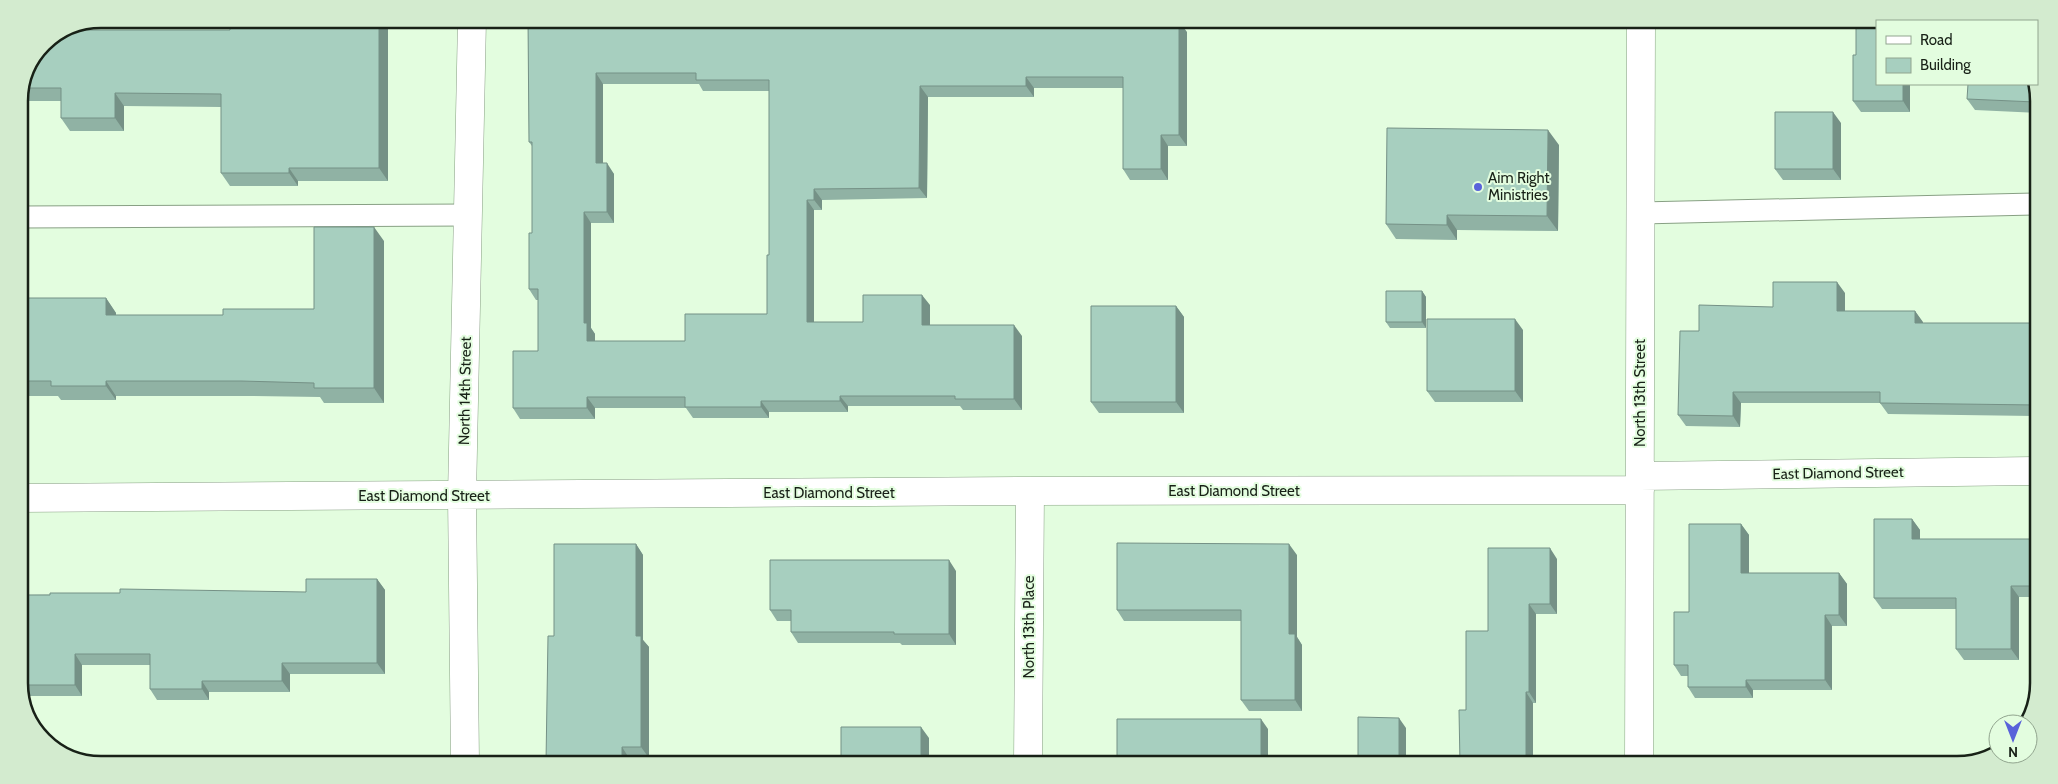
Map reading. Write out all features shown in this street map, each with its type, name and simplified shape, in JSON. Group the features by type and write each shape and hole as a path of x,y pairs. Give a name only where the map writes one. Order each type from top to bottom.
{"street":[{"name":"North 14th Street","path":"464,756 462,496 472,28"},
{"name":"North 13th Street","path":"1638,756 1641,28"},
{"name":"East Diamond Street","path":"28,498 1030,491 1640,483 2030,471"},
{"name":"North 13th Place","path":"1028,756 1030,491"}],"lane":[{"path":"1641,214 2030,204"},
{"path":"28,216 468,215"}],"building":[{"path":"230,28 379,28 379,168 289,168 289,173 221,173 221,94 115,93 115,118 61,118 61,88 29,88 33,73 49,49 60,40 83,30 230,30"},
{"path":"528,28 1179,28 1179,135 1161,135 1161,169 1123,169 1123,77 1026,77 1026,86 920,86 919,188 814,189 814,200 807,200 807,322 863,322 863,295 922,295 922,325 1014,325 1014,399 955,399 955,396 840,396 840,401 761,401 761,407 685,407 685,397 587,397 587,408 513,408 513,351 538,351 538,289 529,289 529,233 532,233 532,142 529,142","holes":["596,73 696,73 696,80 769,80 767,314 685,314 685,341 587,341 587,323 584,323 584,212 607,212 607,163 596,163"]},
{"path":"1856,28 1876,28 1876,85 1903,85 1903,101 1853,101 1853,55 1856,55"},
{"path":"1968,85 2028,85 2030,96 2030,102 1967,99"},
{"path":"1775,112 1833,112 1833,169 1775,169"},
{"name":"Aim Right Ministries","path":"1387,128 1548,130 1547,216 1447,215 1447,225 1386,224"},
{"path":"314,227 374,227 374,388 314,388 314,383 241,381 106,381 106,386 51,386 51,381 28,381 28,298 106,298 106,315 223,315 223,309 314,309"},
{"path":"1773,282 1837,282 1837,311 1915,311 1915,323 2030,323 2030,405 1880,403 1880,392 1733,392 1733,416 1678,415 1680,331 1699,331 1699,305 1773,307"},
{"path":"1386,291 1422,291 1422,322 1386,322"},
{"path":"1091,306 1176,306 1176,402 1091,402"},
{"path":"1427,319 1515,319 1515,391 1427,391"},
{"path":"1874,519 1912,519 1912,539 2030,539 2030,586 2011,586 2011,649 1956,649 1956,598 1874,598"},
{"path":"1689,524 1741,524 1741,573 1839,573 1839,615 1825,615 1825,680 1746,680 1746,687 1688,687 1688,665 1674,665 1674,612 1689,612"},
{"path":"1117,543 1289,544 1289,634 1295,634 1295,700 1241,700 1241,610 1117,610"},
{"path":"554,544 636,544 636,636 641,636 641,747 622,747 622,756 546,756 548,636 554,636"},
{"path":"1488,548 1550,548 1550,604 1529,604 1529,692 1526,692 1526,756 1460,756 1459,710 1466,710 1466,631 1488,631"},
{"path":"770,560 949,560 949,634 791,632 791,610 770,610"},
{"path":"306,579 377,579 377,663 282,663 282,681 202,681 202,689 150,689 150,654 75,654 75,685 28,685 28,595 50,595 50,593 120,593 120,589 306,592"},
{"path":"1358,717 1399,718 1399,756 1358,756"},
{"path":"1117,719 1261,719 1261,756 1117,756"},
{"path":"841,727 921,727 921,756 841,756"}],"place":[{"name":"Aim Right Ministries","path":"1478,187"}]}
